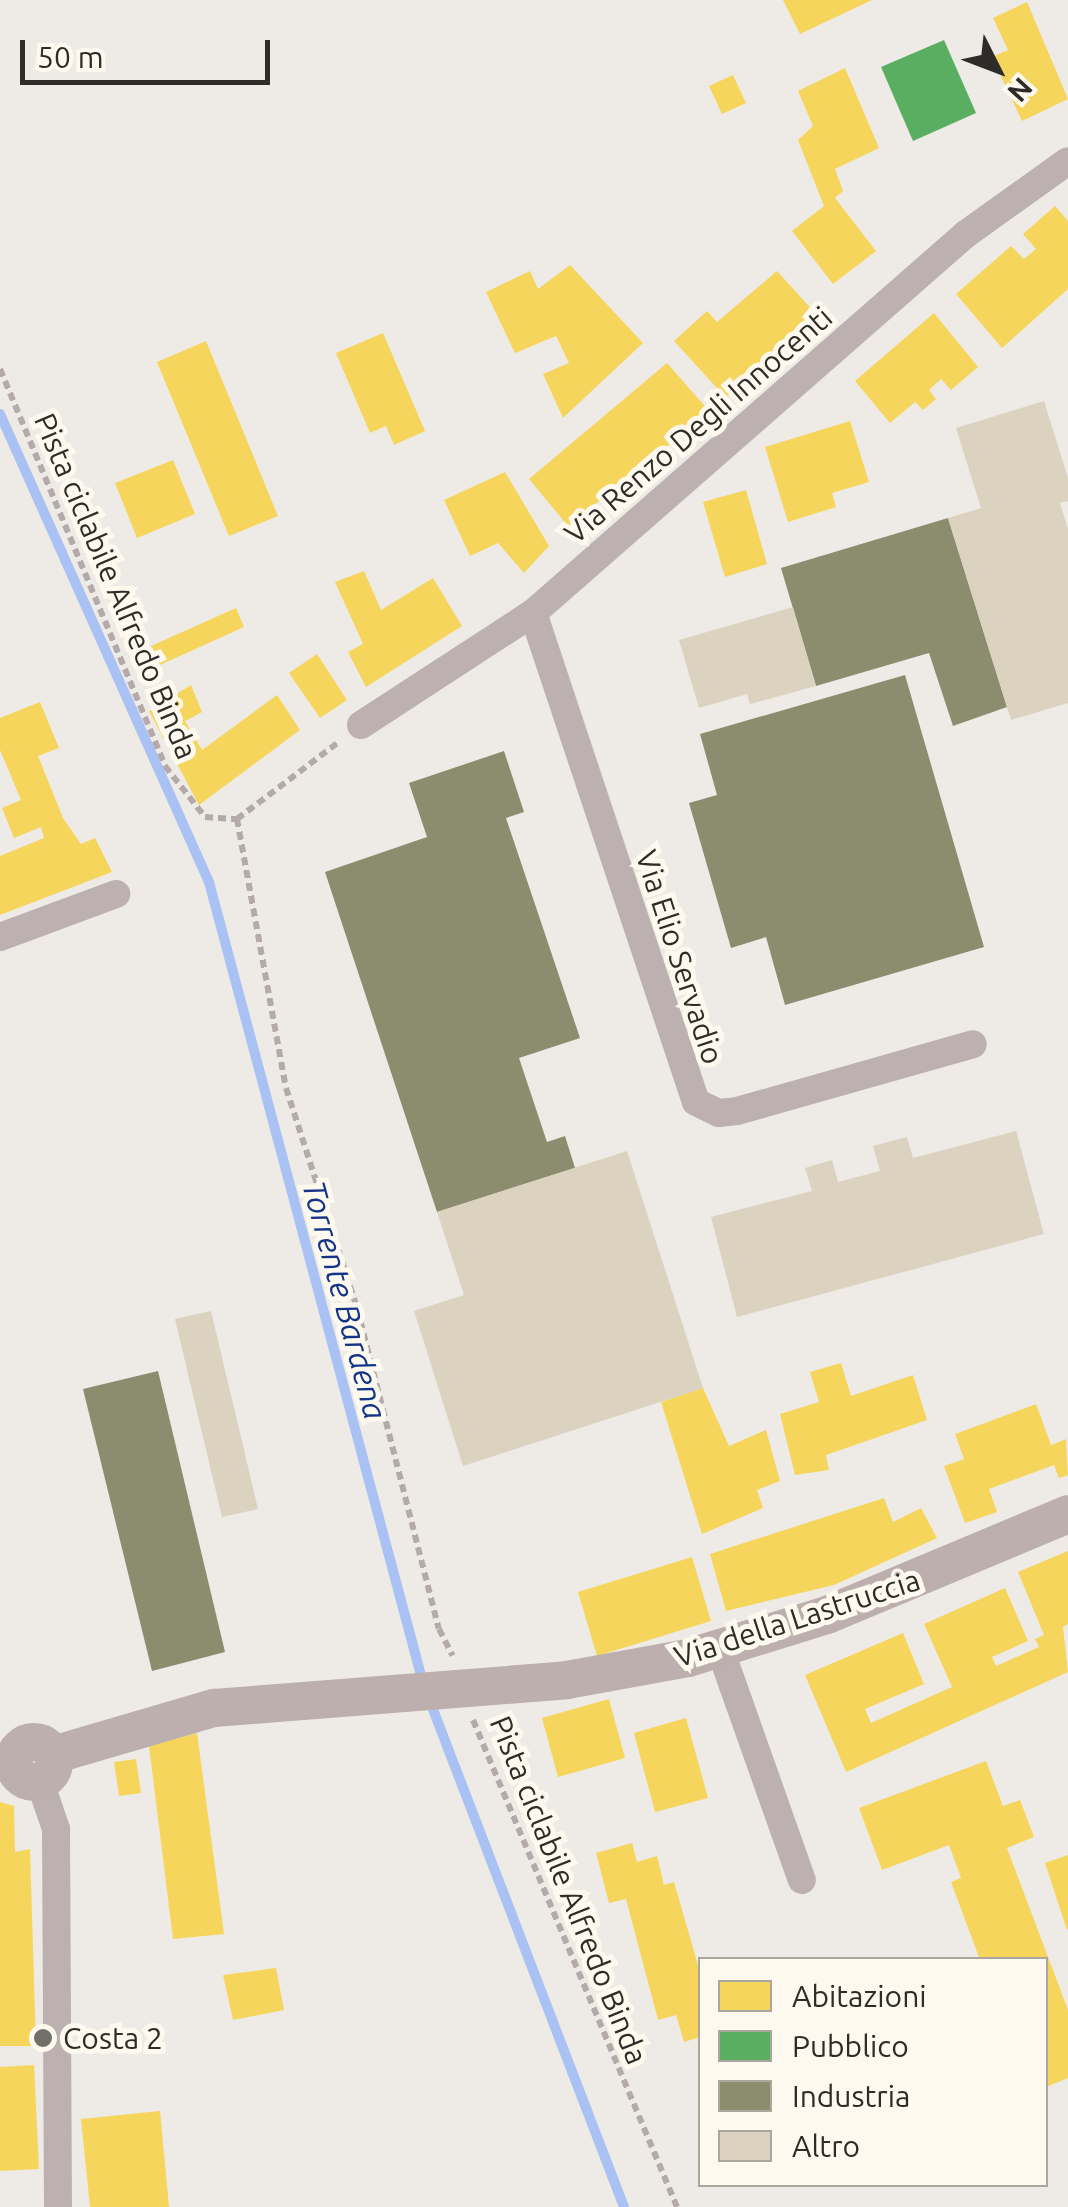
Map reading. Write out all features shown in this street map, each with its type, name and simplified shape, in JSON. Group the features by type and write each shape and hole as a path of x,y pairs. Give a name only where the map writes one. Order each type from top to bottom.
{"street":[{"name":"Via Renzo Degli Innocenti","path":"361,725 533,613 966,234 1068,160"},
{"name":"Via Elio Servadio","path":"533,613 696,1102 719,1113 737,1111 974,1044"},
{"path":"0,937 116,894"},
{"name":"Via della Lastruccia","path":"27,1765 214,1708 602,1675 720,1648 828,1614 1068,1514"},
{"path":"720,1648 802,1880"},
{"path":"27,1765 56,1830 58,2207"}],"path":[{"name":"Pista ciclabile Alfredo Binda","path":"0,370 165,766 205,818 237,819 286,1088 357,1308 438,1628 462,1687 476,1740 677,2207"},
{"path":"237,819 361,725"}],"building: Abitazioni":[{"path":"783,0 872,0 800,34"},
{"path":"1027,2 1068,99 1022,121 992,57 1008,50 993,18"},
{"path":"845,68 879,148 835,169 843,191 835,198 876,251 833,284 792,231 824,206 798,140 813,126 798,91"},
{"path":"733,75 746,103 722,114 709,86"},
{"path":"1055,206 1068,221 1068,289 1002,348 956,294 1011,246 1024,259 1036,249 1023,234"},
{"path":"570,265 643,343 563,418 543,374 569,363 556,336 515,353 486,292 530,271 538,289"},
{"path":"777,271 817,315 726,398 674,341 707,311 717,322"},
{"path":"934,313 978,367 951,390 941,379 929,390 936,399 923,410 915,402 890,423 855,381"},
{"path":"383,333 425,431 394,445 386,426 370,433 336,353"},
{"path":"206,341 278,516 229,536 157,362"},
{"path":"667,363 710,412 568,526 529,479"},
{"path":"850,421 869,482 832,493 836,507 788,522 765,447"},
{"path":"173,460 195,514 137,538 115,483"},
{"path":"505,472 549,546 524,573 498,543 470,556 444,500"},
{"path":"746,490 767,564 725,577 703,502"},
{"path":"364,571 381,610 433,578 462,626 366,687 348,652 363,644 335,582"},
{"path":"236,608 244,627 160,665 151,646"},
{"path":"317,654 347,700 320,718 289,673"},
{"path":"191,685 202,712 185,721 202,750 277,695 300,730 199,805 149,711"},
{"path":"40,702 59,748 38,756 63,818 81,844 95,838 112,872 0,915 0,856 44,838 41,827 14,838 2,808 21,800 0,750 0,718"},
{"path":"841,1363 851,1396 913,1375 927,1420 826,1455 829,1470 795,1475 780,1414 819,1402 810,1372"},
{"path":"703,1388 729,1446 766,1430 780,1481 757,1490 763,1508 702,1534 661,1402"},
{"path":"1036,1404 1051,1445 1066,1439 1068,1475 1059,1478 1054,1465 989,1489 997,1512 965,1523 944,1466 964,1459 955,1434"},
{"path":"884,1498 893,1522 921,1508 937,1538 834,1585 726,1611 710,1554"},
{"path":"1068,1551 1068,1624 1063,1627 1068,1672 846,1772 805,1675 903,1633 924,1684 865,1709 871,1723 952,1687 924,1624 1005,1588 1028,1641 992,1657 996,1666 1039,1647 1035,1639 1044,1635 1018,1572"},
{"path":"692,1557 711,1621 597,1656 578,1592"},
{"path":"609,1699 625,1758 558,1777 542,1718"},
{"path":"686,1718 708,1798 655,1812 634,1733"},
{"path":"197,1733 224,1934 173,1939 149,1746"},
{"path":"136,1759 141,1793 119,1796 114,1762"},
{"path":"986,1761 1003,1806 1020,1800 1034,1837 1007,1848 1068,2010 1068,2078 1048,2086 1048,1957 979,1957 951,1882 961,1878 949,1845 882,1870 859,1808"},
{"path":"0,1802 14,1806 15,1852 30,1849 36,2046 0,2046"},
{"path":"632,1843 637,1862 657,1856 664,1885 674,1882 698,1965 698,2038 684,2042 676,2015 658,2020 626,1899 609,1903 596,1853"},
{"path":"1068,1855 1068,1929 1067,1930 1045,1863"},
{"path":"276,1968 284,2010 233,2020 223,1975"},
{"path":"34,2065 39,2169 0,2171 0,2067"},
{"path":"160,2111 169,2207 90,2207 81,2119"}],"building: Pubblico":[{"path":"944,40 976,113 913,141 881,67"}],"building: Industria":[{"path":"948,518 1007,707 953,726 929,653 816,686 781,568"},
{"path":"905,675 984,947 785,1005 766,937 731,948 689,803 717,795 700,734"},
{"path":"504,751 524,812 506,818 580,1038 519,1058 547,1142 565,1136 575,1168 437,1212 325,872 427,837 409,783"},
{"path":"158,1371 225,1652 152,1671 83,1389"}],"building: Altro":[{"path":"1044,401 1068,478 1068,501 1060,503 1068,529 1068,703 1011,720 948,518 981,508 956,428"},
{"path":"793,607 816,686 750,704 747,694 699,708 679,640"},
{"path":"1016,1131 1044,1234 737,1317 711,1217 812,1191 805,1168 832,1160 838,1182 880,1171 873,1146 907,1137 913,1158"},
{"path":"627,1151 703,1388 463,1466 414,1311 464,1295 437,1212"},
{"path":"211,1311 258,1509 222,1517 175,1319"}],"waterway":[{"name":"Torrente Bardena","path":"0,414 209,882 423,1683"},
{"name":"Torrente Bardena","path":"429,1699 624,2207"}],"place":[{"name":"Costa 2","path":"43,2038"}]}
